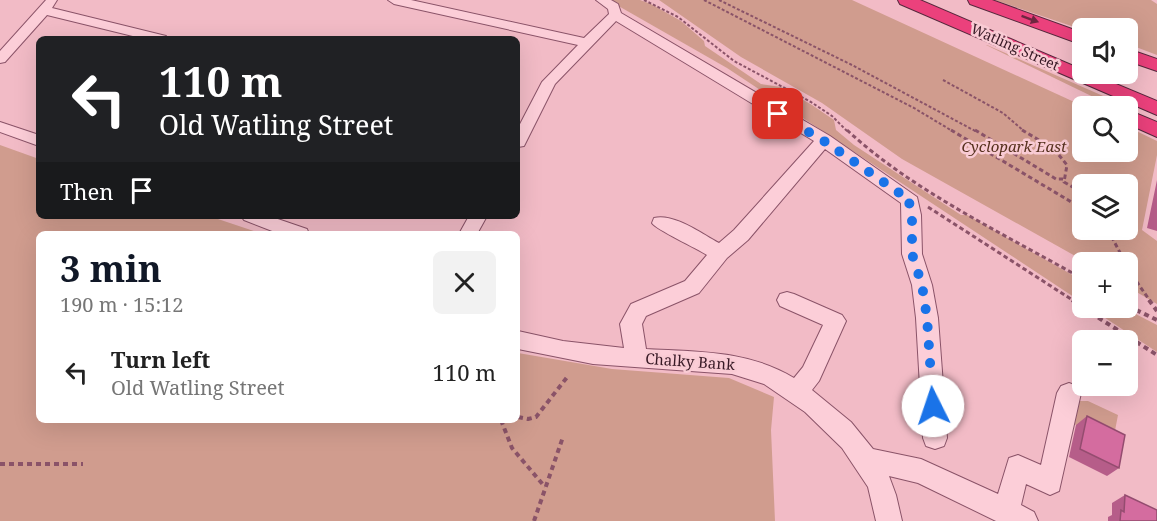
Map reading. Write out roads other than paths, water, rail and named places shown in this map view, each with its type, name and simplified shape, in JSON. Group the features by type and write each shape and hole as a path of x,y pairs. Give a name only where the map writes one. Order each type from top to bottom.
{"highway":[{"path":"885,0 1087,96"},
{"name":"Watling Street","path":"906,0 1157,109"},
{"name":"Watling Street","path":"942,0 1072,54"},
{"path":"976,0 1072,35"},
{"path":"1138,58 1157,65"},
{"path":"1138,82 1157,90"},
{"path":"1138,121 1157,130"}],"street":[{"path":"0,59 53,0"},
{"path":"394,0 587,43"},
{"path":"602,0 614,7 615,15"},
{"path":"43,10 149,36"},
{"path":"520,135 549,82 615,15"},
{"path":"615,15 824,141 911,201 909,204 912,215 912,249 922,285 927,318 935,438"},
{"path":"0,127 36,140"},
{"path":"636,358 631,324 636,312 643,307 689,289 720,253 747,229 824,141"},
{"path":"258,219 292,231"},
{"path":"662,222 720,253"},
{"path":"787,300 834,321 812,371 796,392"},
{"name":"Chalky Bank","path":"520,340 588,355 740,366 763,373 796,392 828,417 867,459 884,495 889,521"},
{"path":"867,459 921,471 1015,508 1018,467 1050,482 1069,393"}],"park label":[{"name":"Cyclopark East","path":"1014,147"}]}
